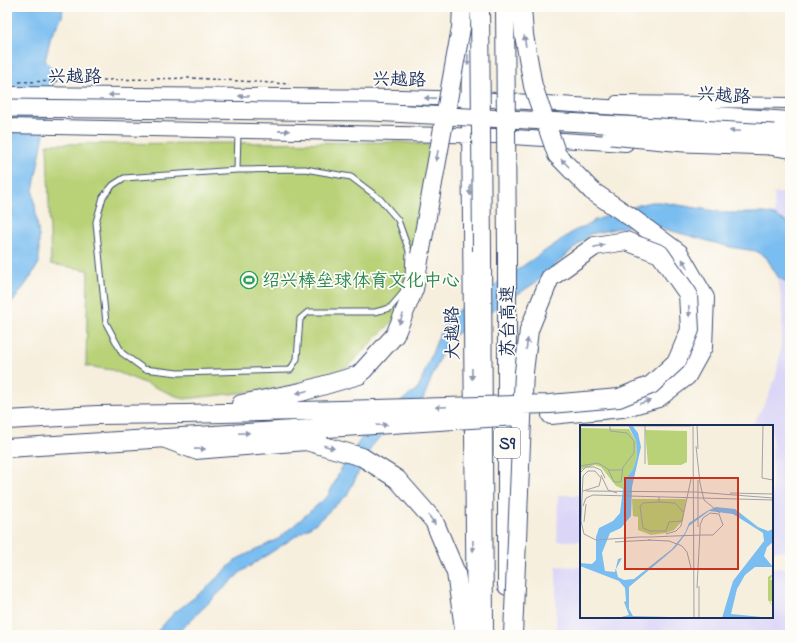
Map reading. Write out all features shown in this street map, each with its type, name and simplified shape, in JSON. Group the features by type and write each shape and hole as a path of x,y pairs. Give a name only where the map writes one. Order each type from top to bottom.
{"highway":[{"path":"185,414 301,392 359,375 395,335 414,289 460,28 462,7"},
{"name":"苏台高速","path":"480,7 484,635"},
{"name":"苏台高速","path":"505,7 507,160 507,635"},
{"path":"7,448 551,414 622,408 658,398 687,376 703,347 705,298 679,253 632,218 592,191 557,155 533,86 524,35 522,7"},
{"path":"7,108 372,112 781,136 790,148"},
{"path":"7,119 372,122 572,133 684,143 781,136"},
{"path":"7,420 97,415 185,414 519,404 526,404 542,404 619,398 651,385 677,361 690,330 688,294 660,254 626,241 595,246 550,278 529,330 524,372 523,396 522,404 522,412 522,428 513,635"},
{"path":"163,438 195,450 306,441 362,457 397,479 434,521 456,574 464,635"}],"main road":[{"name":"大越路","path":"468,7 474,635"},
{"path":"511,7 516,635"},
{"name":"兴越路","path":"7,94 59,88 512,100 790,119"},
{"path":"7,126 513,137 790,154"}],"street":[{"path":"512,100 790,103"}],"lane":[{"path":"237,170 238,130"},
{"path":"306,169 351,177 369,190 380,199 398,220 409,251 408,277 402,294 390,308 375,312 308,312 300,320 297,359 290,370 178,373 144,369 122,353 106,323 96,222 103,197 113,185 124,178 237,170 306,169"}],"path":[{"path":"14,82 59,88 192,78 294,84"}],"shaded area":[{"path":"774,193 790,193 790,551 773,551 773,425 753,425 767,399 776,376 780,353 783,313 777,269"},
{"path":"558,495 580,495 580,541 557,541"},
{"path":"556,566 580,567 580,618 773,618 773,568 790,568 790,635 556,635"}],"green space":[{"name":"绍兴棒垒球体育文化中心","path":"401,142 428,145 432,153 407,291 394,320 347,367 284,388 184,399 112,370 86,366 88,270 51,264 47,144"}],"water":[{"path":"7,7 63,7 62,17 51,36 45,61 56,72 33,191 39,237 39,263 12,303 7,305"},
{"path":"651,202 660,202 727,213 765,213 774,215 790,224 790,284 778,277 766,257 756,251 730,247 661,228 628,226 590,234 535,283 447,340 423,399 373,444 347,495 316,523 241,572 175,635 154,635 174,613 203,591 237,559 278,539 328,496 342,467 363,436 400,402 418,389 440,333 450,316 574,231 594,222 593,221"}],"place":[{"name":"绍兴棒垒球体育文化中心","path":"249,280"}]}
